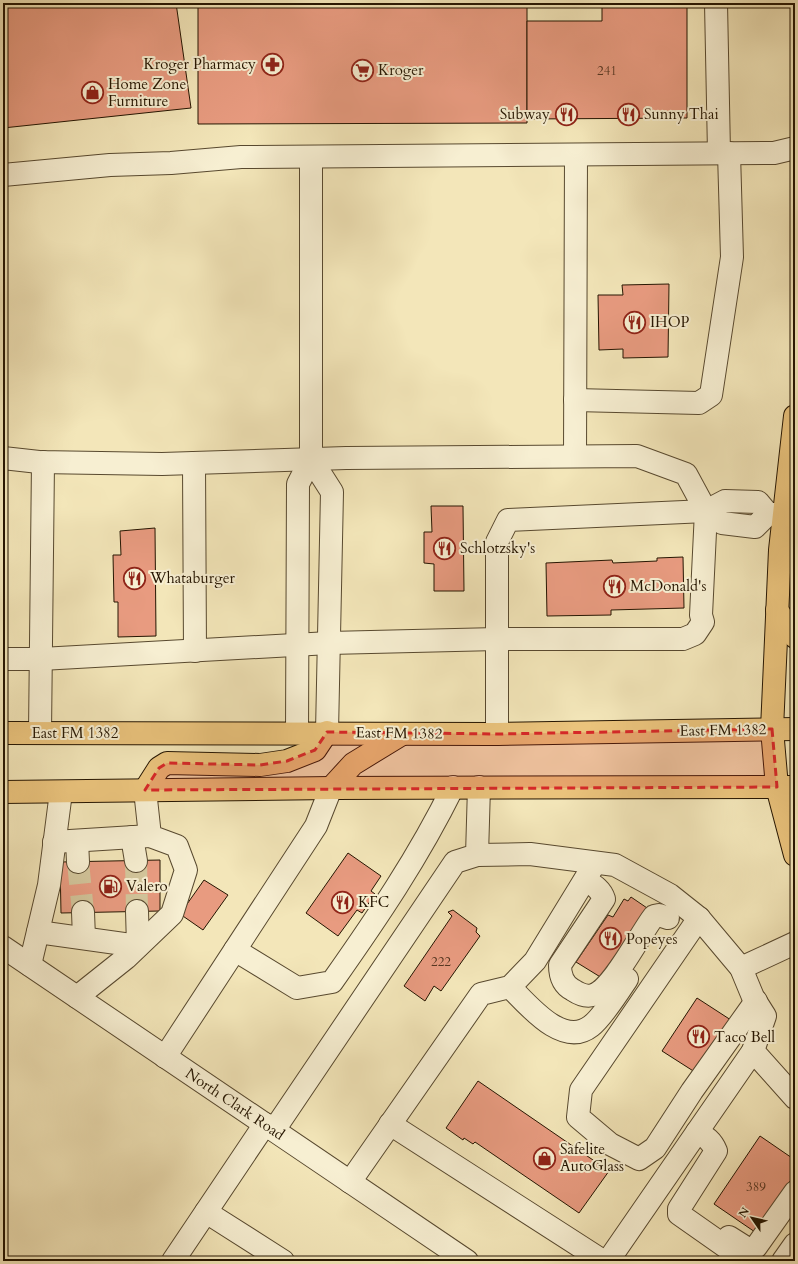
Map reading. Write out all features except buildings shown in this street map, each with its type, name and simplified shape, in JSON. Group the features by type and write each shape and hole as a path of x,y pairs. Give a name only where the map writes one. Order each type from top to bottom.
{"main road":[{"path":"795,416 776,514 780,550 772,729 786,787 795,855"},
{"path":"777,610 795,637"},
{"name":"East FM 1382","path":"3,733 327,732 497,734 795,729"},
{"path":"145,790 159,768 167,763 260,765 287,761 315,750 327,732"},
{"path":"331,788 353,764 402,734"},
{"path":"3,792 453,787 786,787"}],"street":[{"path":"575,400 699,403 711,395 732,257 724,153 716,3"},
{"path":"3,175 110,165 171,163 241,157 774,153 795,148"},
{"path":"575,456 576,154"},
{"path":"297,732 298,484 311,459 311,157"},
{"path":"3,458 43,462 194,463 311,459 637,456 686,474 706,511 722,523 755,527 776,514"},
{"path":"311,459 332,492 327,732"},
{"path":"40,732 43,462"},
{"path":"194,463 195,651"},
{"path":"3,659 41,659 298,646 329,643 683,639 695,634 703,622 701,615 706,511"},
{"path":"497,734 497,542 508,520 706,511"},
{"path":"236,950 297,988 332,982 390,898 434,825 453,787"},
{"path":"477,855 479,787"},
{"path":"165,1057 316,826 331,788"},
{"path":"136,860 141,836 145,790"},
{"path":"30,965 49,885 61,792"},
{"path":"54,842 78,851 141,836 177,846 186,870 172,914 138,946 77,997"},
{"path":"173,1261 206,1212 270,1127 455,862 477,855 530,854 590,871 615,865 670,895 673,910 616,995 593,1025 583,1032 572,1033 560,1029 542,1019 510,988"},
{"path":"590,871 596,887 604,899 560,965 560,975 564,983 571,990 582,995 591,996 598,993 610,981 654,916 673,910 699,918 741,968 756,1002 765,1016 753,1051 608,1261"},
{"path":"350,1182 481,994 510,988 535,961 590,871"},
{"path":"137,911 138,946"},
{"path":"83,912 84,938"},
{"path":"699,918 581,1090 578,1117 610,1144 639,1159 655,1148 692,1091 756,1002"},
{"path":"38,932 138,946"},
{"path":"741,968 795,943"},
{"name":"North Clark Road","path":"3,947 467,1261"},
{"path":"753,1051 794,1094"},
{"path":"390,1124 603,1261"},
{"path":"697,1132 707,1138 714,1145 716,1151 679,1209 679,1214 684,1219 746,1261"},
{"path":"682,1204 748,1249 756,1247 762,1240 795,1192"},
{"path":"759,1261 795,1206"},
{"path":"206,1212 282,1261"},
{"path":"783,1261 795,1244"}],"highlighted area":[{"path":"772,729 777,787 145,790 159,768 167,763 260,765 287,761 315,750 327,732 497,734"}],"tunnel":[{"path":"136,861 137,911"},
{"path":"78,862 83,912"}],"place":[{"name":"Kroger Pharmacy","path":"272,64"},
{"name":"Kroger","path":"362,70"},
{"name":"Home Zone Furniture","path":"92,93"},
{"name":"Subway","path":"566,114"},
{"name":"Sunny Thai","path":"628,114"},
{"name":"IHOP","path":"634,322"},
{"name":"Schlotzsky's","path":"444,548"},
{"name":"Whataburger","path":"135,578"},
{"name":"McDonald's","path":"615,586"},
{"name":"Valero","path":"110,886"},
{"name":"KFC","path":"342,902"},
{"name":"Popeyes","path":"610,939"},
{"name":"Taco Bell","path":"698,1037"},
{"name":"Safelite AutoGlass","path":"544,1158"}]}
